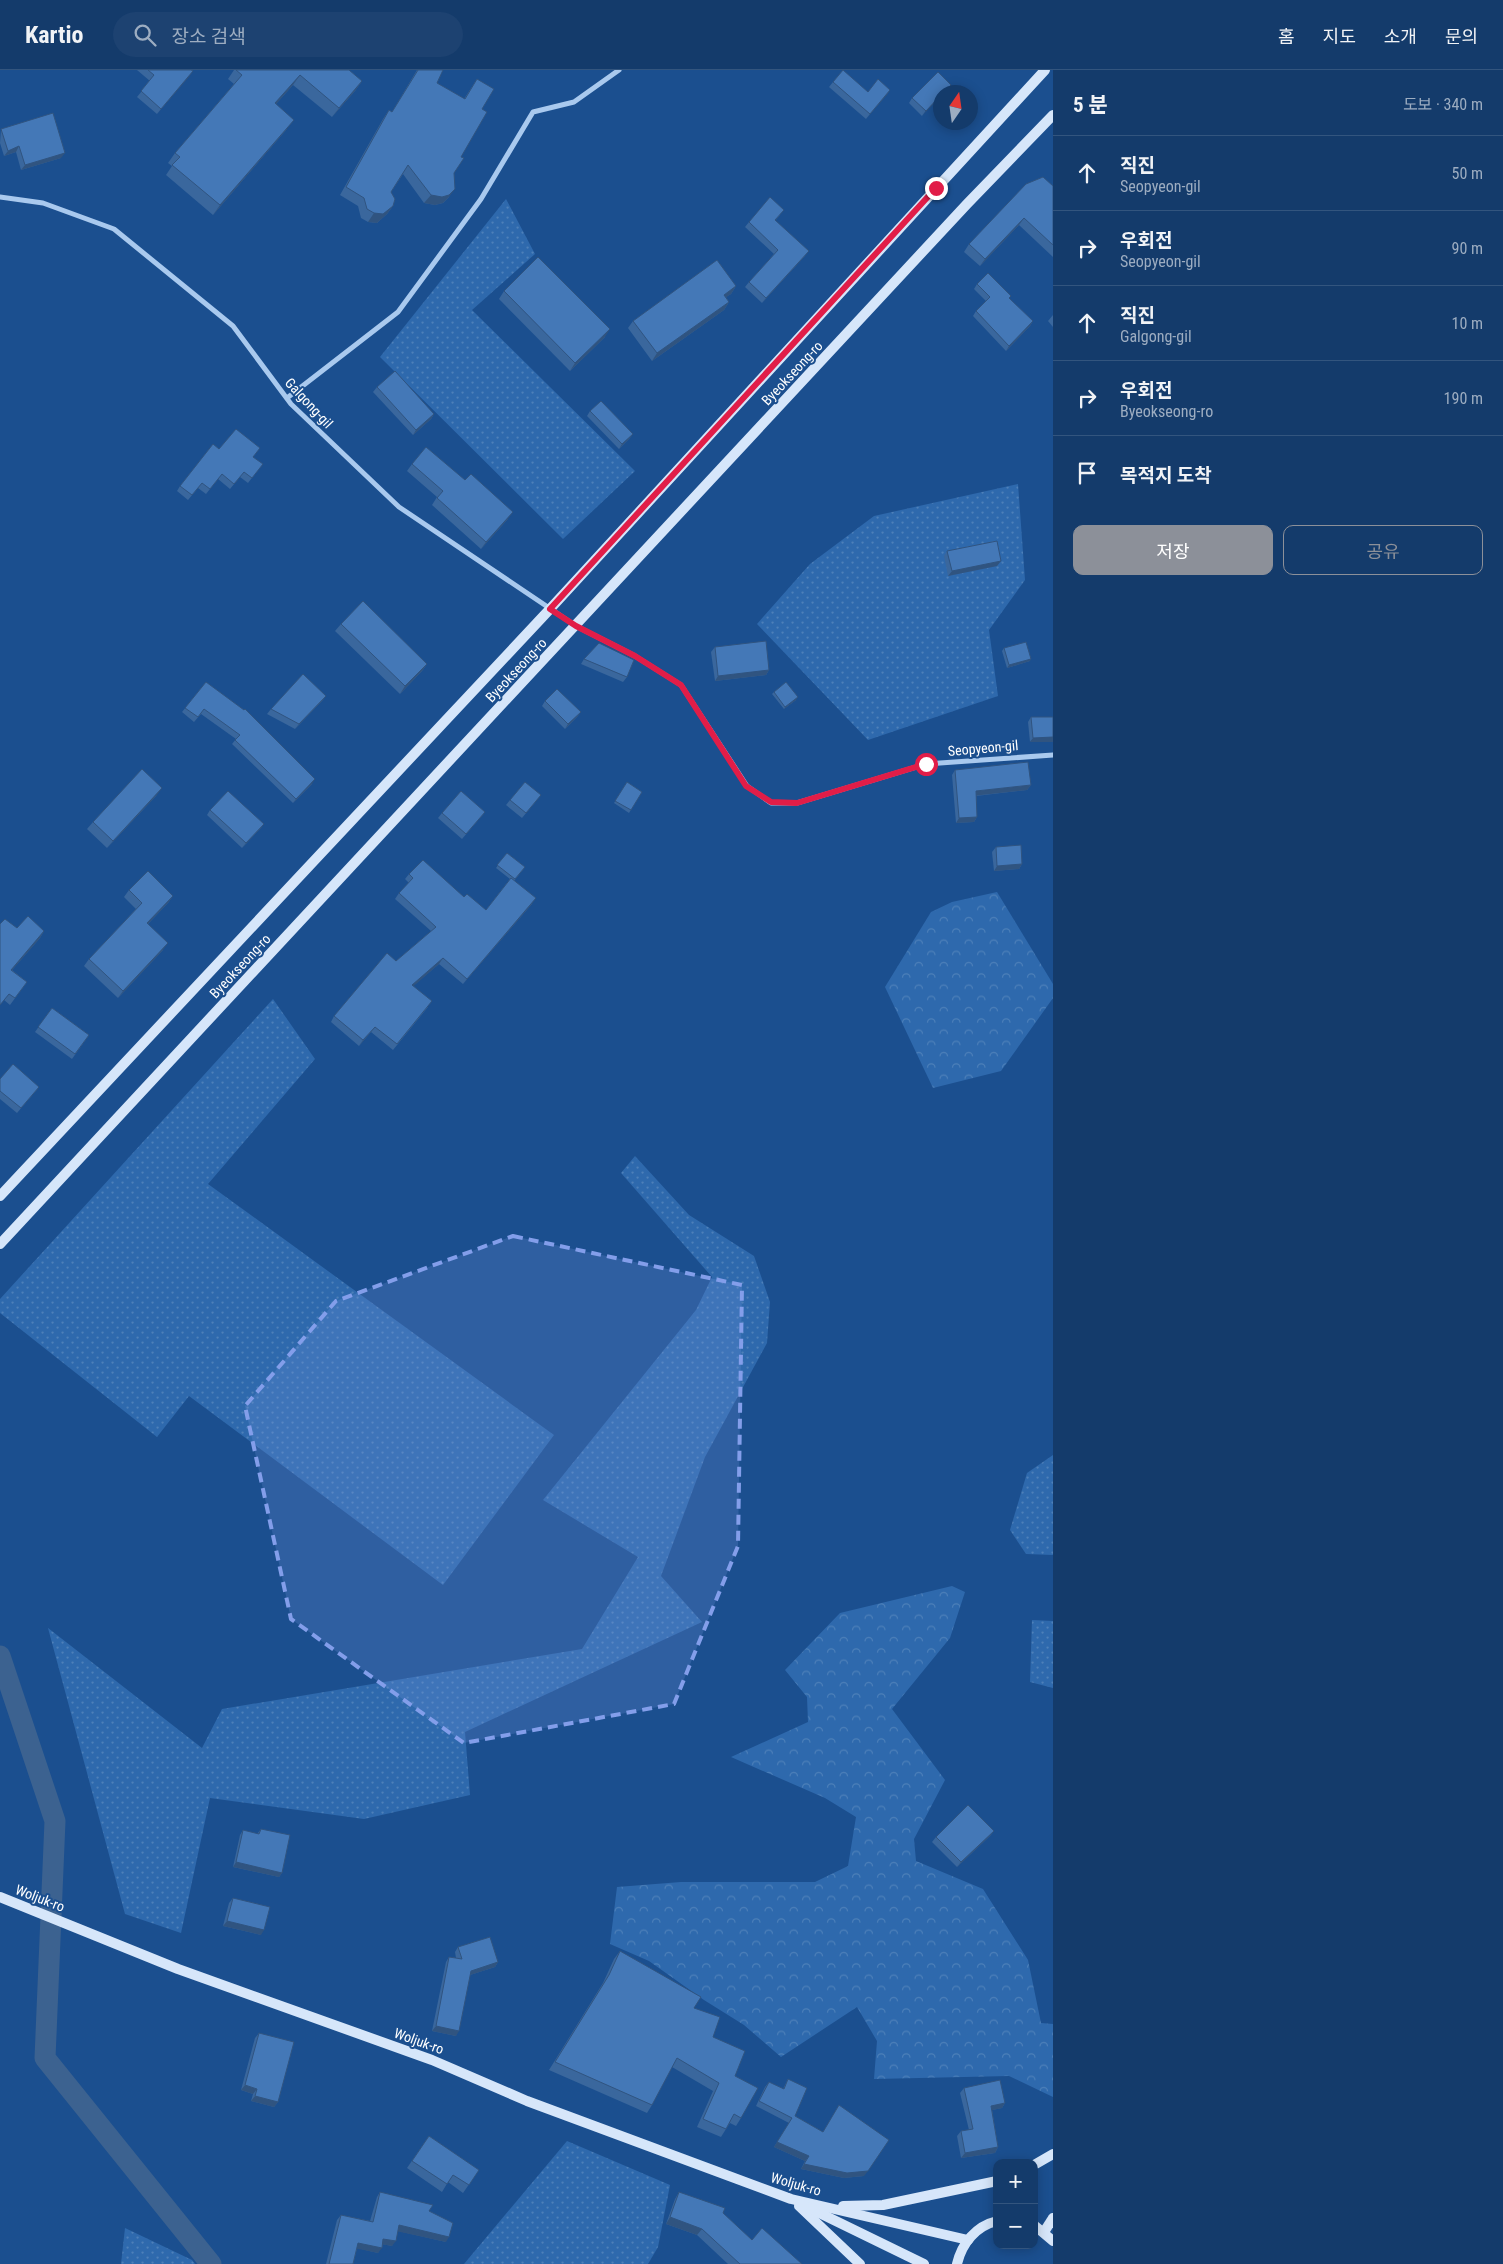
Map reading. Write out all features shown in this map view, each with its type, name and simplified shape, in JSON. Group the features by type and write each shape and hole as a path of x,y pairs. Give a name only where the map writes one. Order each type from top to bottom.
{"main road":[{"name":"Byeokseong-ro","path":"0,1196 550,609 1045,70"},
{"name":"Byeokseong-ro","path":"0,1244 967,204 1053,115"},
{"name":"Woljuk-ro","path":"0,1897 186,1972 432,2060 527,2101 790,2199 829,2207"},
{"path":"1038,2163 1053,2154"},
{"path":"829,2207 884,2204 993,2182"},
{"path":"790,2199 860,2264"},
{"path":"790,2199 924,2264"},
{"path":"829,2207 968,2240"},
{"path":"1044,2232 1053,2218"},
{"path":"957,2264 963,2246 974,2232 993,2223"},
{"path":"1038,2228 1053,2241"}],"street":[{"path":"287,398 398,312 481,199 533,112 574,102 619,70"},
{"name":"Galgong-gil","path":"0,197 42,204 114,229 233,326 287,398 399,507 576,626"},
{"name":"Seopyeon-gil","path":"576,626 635,656 681,685 746,786 771,802 797,803 926,764 1053,755"}],"highlighted area":[{"path":"513,1236 742,1285 738,1546 674,1704 464,1743 291,1619 245,1406 336,1301"}],"green space":[{"path":"506,199 535,254 472,310 635,471 563,539 380,357"},
{"path":"1018,484 1025,580 989,630 998,696 868,740 757,624 810,564 874,516"},
{"path":"997,892 1053,984 1053,998 1001,1071 933,1088 885,987 931,912 952,902"},
{"path":"273,999 315,1059 208,1184 554,1435 443,1585 189,1396 157,1437 0,1313 0,1299"},
{"path":"635,1156 689,1215 754,1256 770,1302 767,1343 705,1457 661,1576 702,1622 465,1732 470,1795 364,1819 210,1798 181,1933 125,1914 48,1628 202,1748 222,1709 582,1649 638,1557 543,1500 696,1310 712,1277 621,1173"},
{"path":"1053,1455 1053,1555 1026,1554 1010,1530 1027,1473"},
{"path":"952,1586 965,1592 950,1638 892,1709 945,1780 914,1839 916,1861 983,1889 1028,1960 1041,2023 1053,2024 1053,2097 1009,2076 874,2079 877,2041 857,2007 781,2057 744,2025 704,2000 649,1961 610,1944 617,1887 681,1882 815,1882 848,1866 856,1817 825,1798 731,1757 808,1722 807,1697 785,1670 840,1613"},
{"path":"1032,1620 1053,1621 1053,1688 1030,1682"},
{"path":"567,2141 670,2185 658,2247 648,2264 464,2264"},
{"path":"125,2228 192,2260 195,2264 121,2264"}],"building":[{"path":"148,70 193,71 161,109 141,91 154,75"},
{"path":"236,70 349,70 362,81 339,108 300,75 275,103 294,120 220,205 172,165 180,157 175,153 242,75"},
{"path":"418,70 443,70 437,83 465,99 477,79 494,89 482,109 487,112 461,157 464,158 454,173 455,189 449,195 442,197 431,195 408,165 391,192 395,199 393,206 383,214 374,213 367,209 364,198 346,187 389,110 392,112"},
{"path":"843,70 868,92 878,79 890,90 870,114 833,82"},
{"path":"938,72 951,85 933,85 933,104 926,111 912,98"},
{"path":"53,113 65,153 25,165 19,146 8,151 1,129"},
{"path":"1043,177 1053,186 1053,245 1024,218 985,259 969,244 1026,184"},
{"path":"770,197 784,210 775,220 809,251 766,298 749,282 778,250 749,222"},
{"path":"538,257 610,329 575,363 504,291"},
{"path":"717,260 736,286 724,295 729,302 657,353 633,321"},
{"path":"988,273 1011,296 1009,298 1033,321 1009,346 976,311 990,297 977,284"},
{"path":"395,371 434,414 416,430 377,387"},
{"path":"601,401 633,434 622,444 590,411"},
{"path":"236,429 260,448 253,457 263,464 252,478 244,472 234,484 222,474 210,489 202,483 192,495 180,486 213,444 219,449"},
{"path":"426,447 465,480 471,474 513,512 486,542 437,498 443,491 412,464"},
{"path":"997,541 1001,561 952,571 947,551"},
{"path":"363,601 427,664 405,686 341,624"},
{"path":"766,641 769,670 718,676 715,647"},
{"path":"1026,642 1031,659 1009,665 1004,648"},
{"path":"599,643 634,660 627,677 584,659"},
{"path":"303,674 326,696 299,724 271,709"},
{"path":"206,682 245,709 315,779 296,799 235,740 240,735 204,709 198,717 185,708"},
{"path":"786,682 798,697 785,707 774,692"},
{"path":"557,689 581,712 568,724 545,701"},
{"path":"1031,717 1053,717 1053,737 1033,738"},
{"path":"1028,762 1031,785 976,791 977,817 959,818 955,770"},
{"path":"142,769 162,788 113,841 93,822"},
{"path":"525,782 541,795 526,813 510,800"},
{"path":"627,782 642,792 631,810 615,801"},
{"path":"228,791 264,824 246,843 210,810"},
{"path":"461,791 485,812 466,834 442,813"},
{"path":"1021,845 1022,864 997,866 996,847"},
{"path":"507,853 525,867 515,879 497,865"},
{"path":"423,860 464,897 467,894 486,910 511,878 536,898 467,979 443,958 412,985 432,1001 397,1044 375,1027 363,1040 334,1016 387,953 396,961 436,927 399,893 413,878 409,874"},
{"path":"148,871 173,896 147,923 168,943 123,991 89,959 142,903 129,890"},
{"path":"28,916 44,931 11,970 27,982 15,998 9,994 0,1005 0,924 5,919 17,928"},
{"path":"52,1008 89,1035 75,1054 38,1027"},
{"path":"13,1064 39,1087 21,1108 0,1091 0,1079"},
{"path":"968,1805 994,1831 961,1862 936,1837"},
{"path":"261,1829 290,1835 282,1873 236,1862 243,1830 259,1834"},
{"path":"233,1898 270,1907 264,1930 227,1921"},
{"path":"490,1937 498,1962 471,1971 459,2031 436,2026 449,1957 462,1959 458,1947"},
{"path":"620,1951 701,1997 694,2008 720,2017 713,2037 745,2051 735,2076 758,2088 741,2118 734,2114 726,2129 703,2119 719,2083 677,2058 652,2105 555,2062 609,1975"},
{"path":"259,2033 294,2042 278,2102 255,2096 257,2089 245,2085"},
{"path":"788,2079 807,2088 795,2116 823,2132 839,2105 889,2140 868,2171 847,2173 804,2164 809,2156 777,2142 792,2118 759,2101 769,2082 784,2089"},
{"path":"1000,2080 1005,2103 991,2106 998,2147 965,2153 961,2131 973,2129 964,2088"},
{"path":"429,2136 479,2170 469,2185 453,2175 447,2184 412,2161"},
{"path":"380,2192 433,2205 429,2211 453,2223 449,2237 399,2225 396,2241 383,2239 382,2248 358,2243 353,2264 329,2264 341,2215 373,2222"},
{"path":"679,2192 725,2208 723,2213 752,2240 762,2228 802,2264 740,2264 702,2229 670,2217"}],"waterway":[{"path":"0,1656 55,1821 45,2058 211,2264"}],"route":[{"path":"926,764 797,803 771,802 746,786 728,761 681,685 635,656 576,626 550,609 936,188"}]}
